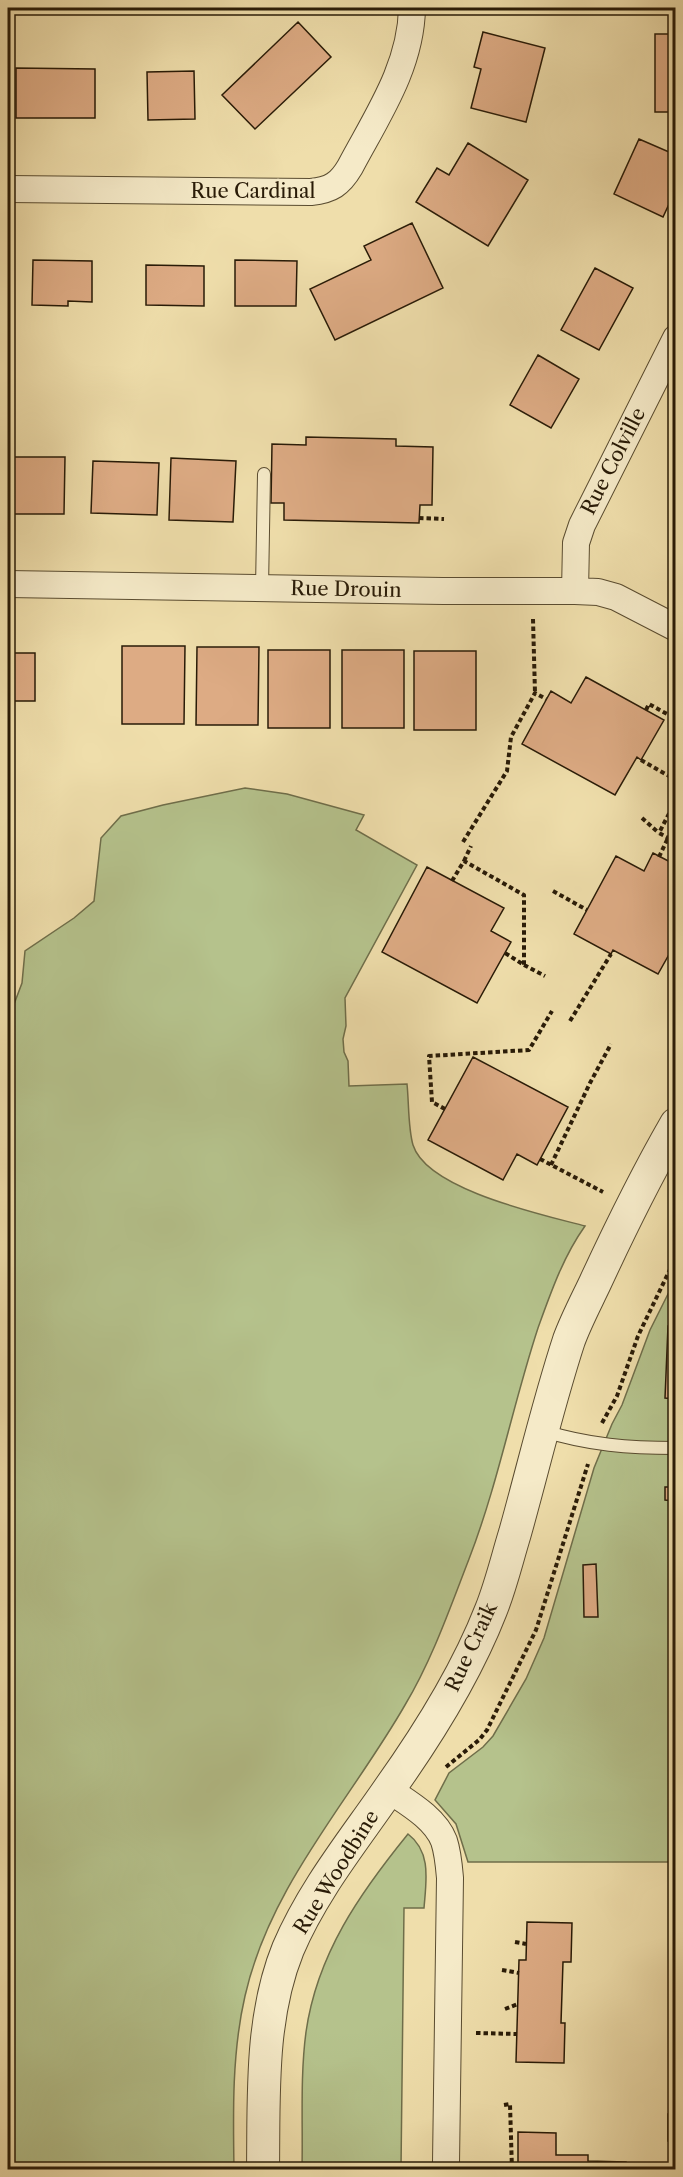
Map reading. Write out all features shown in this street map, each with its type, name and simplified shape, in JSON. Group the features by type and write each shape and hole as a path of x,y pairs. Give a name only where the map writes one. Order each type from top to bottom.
{"street":[{"name":"Rue Cardinal","path":"8,189 311,192 333,188 350,167 400,72 409,40 412,8"},
{"name":"Rue Colville","path":"575,591 576,543 582,525 675,338"},
{"name":"Rue Drouin","path":"8,584 598,592 616,597 675,628"},
{"name":"Rue Craik","path":"389,1790 429,1730 476,1647 492,1608 505,1566 570,1338 631,1206 675,1125"},
{"path":"389,1790 435,1826 444,1840 450,1878 446,2163"},
{"name":"Rue Woodbine","path":"263,2169 267,2041 271,2012 288,1950 331,1871 389,1790"}],"lane":[{"path":"262,588 264,474"},
{"path":"543,1430 588,1443 636,1448 675,1448"}],"path":[{"path":"419,518 444,519"},
{"path":"463,842 507,771 511,737 535,693 533,615"},
{"path":"535,693 546,699"},
{"path":"646,710 649,704 675,718"},
{"path":"642,760 669,776"},
{"path":"659,833 675,800"},
{"path":"642,818 659,833 675,842"},
{"path":"659,857 668,838"},
{"path":"453,881 471,846"},
{"path":"464,861 524,896 524,965"},
{"path":"553,891 587,910"},
{"path":"505,953 545,976"},
{"path":"570,1021 611,954"},
{"path":"445,1109 432,1102 429,1056 529,1050 552,1011"},
{"path":"551,1165 611,1044"},
{"path":"540,1159 631,1206"},
{"path":"603,1420 616,1396 638,1336 675,1257"},
{"path":"439,1773 488,1730 523,1659 536,1630 588,1464"},
{"path":"515,1942 526,1944"},
{"path":"502,1970 519,1973"},
{"path":"505,2009 518,2004"},
{"path":"448,2032 517,2034"},
{"path":"504,2105 510,2104 512,2169"}],"green space":[{"path":"245,788 287,794 364,815 356,830 417,865 345,998 346,1026 343,1039 344,1052 348,1061 349,1086 407,1084 409,1123 413,1145 423,1161 440,1175 463,1188 489,1198 585,1226 564,1262 538,1328 479,1531 432,1652 415,1688 383,1741 292,1880 257,1956 245,1996 238,2039 234,2104 234,2169 8,2169 8,1020 22,983 25,951 74,918 94,901 101,838 121,816"},
{"path":"675,1280 675,1862 468,1862 456,1824 435,1800 449,1773 483,1747 493,1736 526,1679 544,1638 594,1468 622,1405 650,1330"},
{"path":"408,1834 421,1850 426,1878 424,1908 404,1908 401,2169 302,2169 304,2049 312,2004 320,1976 343,1926 373,1879"}],"building":[{"path":"298,22 331,57 255,129 222,95"},
{"path":"483,32 545,48 526,122 471,108 481,69 474,67"},
{"path":"655,34 676,34 676,112 655,112"},
{"path":"16,68 95,69 95,118 16,118"},
{"path":"194,71 195,119 148,120 147,72"},
{"path":"639,139 676,155 676,189 663,217 614,194"},
{"path":"468,143 528,180 488,246 416,202 437,168 449,175"},
{"path":"412,223 443,288 335,340 310,289 371,260 364,246"},
{"path":"33,260 92,261 92,302 68,301 68,306 32,305"},
{"path":"235,260 297,261 296,306 235,306"},
{"path":"146,265 204,266 204,306 146,305"},
{"path":"595,268 633,288 599,350 561,330"},
{"path":"538,355 579,379 551,428 510,405"},
{"path":"306,437 396,439 396,446 433,447 432,505 420,505 419,523 284,520 284,503 271,503 272,444 306,445"},
{"path":"8,457 65,457 64,514 8,514"},
{"path":"171,458 236,461 233,522 169,520"},
{"path":"93,461 159,463 157,515 91,513"},
{"path":"122,646 185,646 184,724 122,724"},
{"path":"197,647 259,647 258,725 196,725"},
{"path":"268,650 330,650 330,728 268,728"},
{"path":"342,650 404,650 404,728 342,728"},
{"path":"414,651 476,651 476,730 414,730"},
{"path":"8,653 35,653 35,701 8,701"},
{"path":"586,677 664,720 641,760 637,757 615,795 522,744 551,691 571,703"},
{"path":"653,853 676,865 676,942 658,974 613,950 611,954 574,934 616,856 644,871"},
{"path":"427,867 504,908 491,931 511,942 477,1003 382,952"},
{"path":"473,1057 568,1107 537,1165 517,1154 503,1180 428,1140"},
{"path":"668,1326 676,1327 676,1399 665,1398"},
{"path":"665,1487 676,1487 676,1501 665,1500"},
{"path":"596,1564 598,1617 584,1617 583,1565"},
{"path":"527,1922 572,1923 571,1962 563,1962 561,2023 565,2023 564,2063 516,2062 519,1960 526,1960"},
{"path":"670,2029 676,2029 676,2063 670,2063"},
{"path":"668,2114 676,2114 676,2141 668,2141"},
{"path":"518,2132 556,2133 556,2155 588,2155 588,2161 626,2162 626,2170 518,2170"}]}
